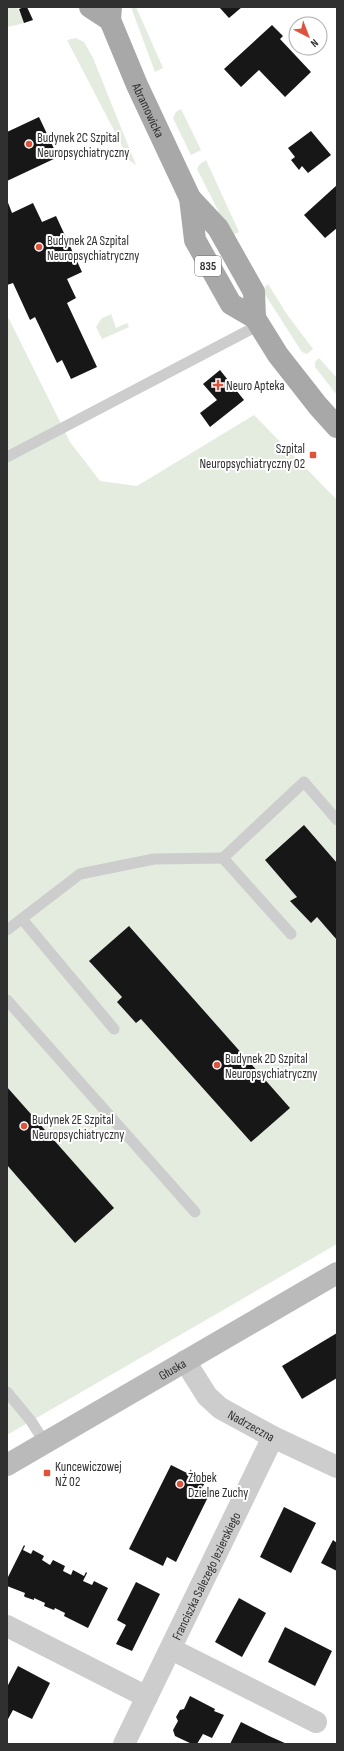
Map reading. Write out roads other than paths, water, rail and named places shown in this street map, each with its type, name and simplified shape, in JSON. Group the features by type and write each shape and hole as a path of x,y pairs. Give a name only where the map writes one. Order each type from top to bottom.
{"main road":[{"name":"Abramowicka","path":"90,7 110,14 137,85 190,198 195,240 230,304 257,322 283,361 318,406 337,427"}],"street":[{"name":"Głuska","path":"7,1465 185,1361 336,1278"},
{"name":"Nadrzeczna","path":"185,1361 203,1390 213,1402 232,1416 337,1467"},
{"name":"Franciszka Salezego Jezierskiego","path":"124,1744 273,1437"},
{"path":"7,1626 147,1696"},
{"name":"Franciszka Salezego Jezierskiego","path":"170,1649 316,1722"}],"lane":[{"path":"7,457 257,322"},
{"path":"7,930 80,874 154,859 223,858 304,782 337,820"},
{"path":"223,858 292,934"},
{"path":"22,919 114,1029"},
{"path":"7,1000 195,1212"},
{"path":"7,1392 31,1421 45,1443"}],"place":[{"name":"Budynek 2C Szpital Neuropsychiatryczny","path":"29,144"},
{"name":"Budynek 2A Szpital Neuropsychiatryczny","path":"39,247"},
{"name":"Neuro Apteka","path":"218,385"},
{"name":"Szpital Neuropsychiatryczny 02","path":"313,455"},
{"name":"Budynek 2D Szpital Neuropsychiatryczny","path":"217,1065"},
{"name":"Budynek 2E Szpital Neuropsychiatryczny","path":"24,1126"},
{"name":"Kuncewiczowej NŻ 02","path":"47,1473"},
{"name":"Żłobek Dzielne Zuchy","path":"180,1484"}]}
